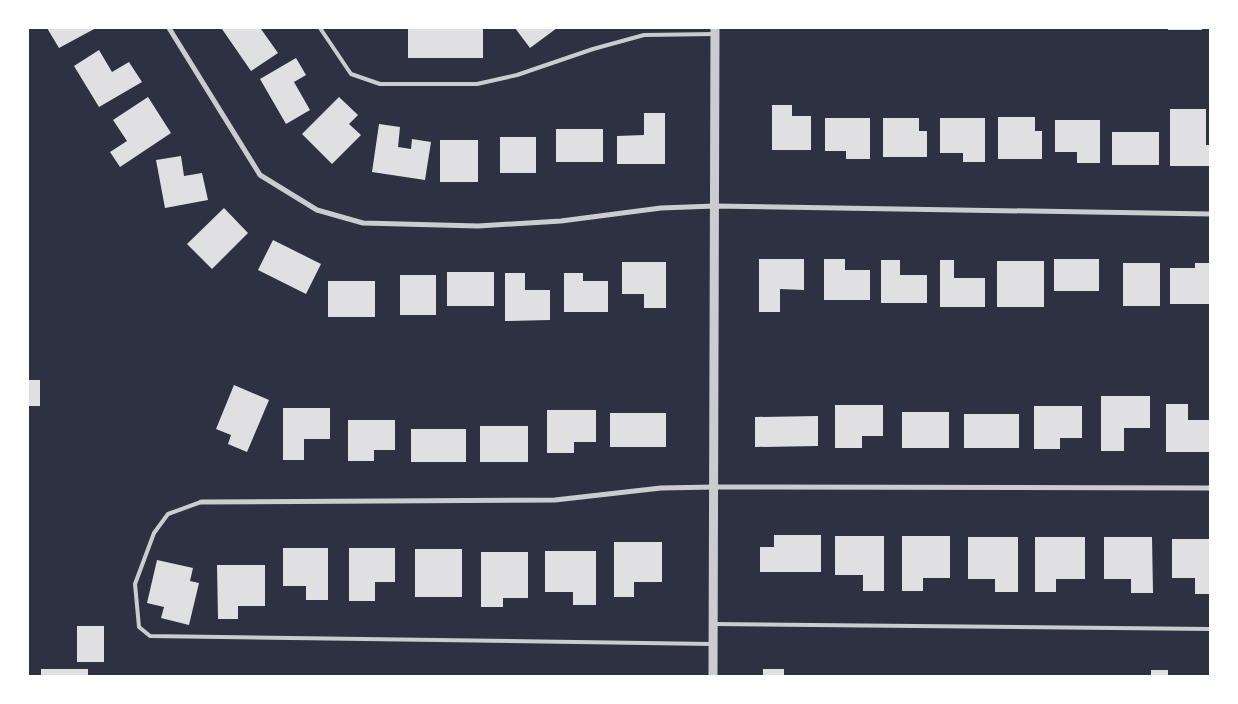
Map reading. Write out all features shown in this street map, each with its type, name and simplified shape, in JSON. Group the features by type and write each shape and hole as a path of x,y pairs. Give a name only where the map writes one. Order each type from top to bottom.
{"street":[{"path":"169,28 260,174 316,210 363,223 478,226 561,221 661,208 715,206 1210,214"},
{"path":"713,676 715,31"},
{"path":"201,502 555,500 661,488 714,487 1210,488"}],"lane":[{"path":"320,28 350,74 380,84 477,84 517,75 593,49 644,35 715,31"},
{"path":"201,502 168,514 154,533 135,584 139,627 150,636 713,644"},
{"path":"713,624 1210,629"}],"building":[{"path":"47,28 96,28 59,48"},
{"path":"263,28 261,29 278,53 251,71 222,29"},
{"path":"408,28 483,28 483,58 408,58"},
{"path":"515,28 557,28 530,48"},
{"path":"1168,28 1202,28 1202,30 1168,30"},
{"path":"99,50 112,72 129,62 142,82 99,107 74,66"},
{"path":"296,58 306,75 294,82 310,110 286,124 260,79"},
{"path":"148,97 171,133 120,167 110,152 127,141 113,120"},
{"path":"339,97 358,115 349,124 361,135 332,164 302,134"},
{"path":"772,105 792,105 792,116 811,116 811,150 772,150"},
{"path":"1170,109 1206,109 1206,145 1210,145 1210,166 1170,166"},
{"path":"644,113 665,113 665,164 617,164 617,136 644,135"},
{"path":"998,117 1035,117 1035,131 1042,131 1042,159 998,159"},
{"path":"825,118 870,118 870,159 846,159 846,151 825,151"},
{"path":"883,118 919,118 919,131 927,131 927,157 883,157"},
{"path":"940,118 985,118 985,162 963,162 963,153 940,153"},
{"path":"1055,120 1100,120 1100,163 1077,163 1077,152 1055,152"},
{"path":"379,124 400,127 398,147 411,149 412,139 431,142 425,180 372,172"},
{"path":"556,129 603,129 603,162 556,162"},
{"path":"1112,132 1159,132 1159,165 1112,165"},
{"path":"500,137 536,137 536,173 500,173"},
{"path":"440,140 478,140 478,182 440,182"},
{"path":"181,156 184,176 202,173 208,200 165,208 156,160"},
{"path":"224,208 248,233 212,269 187,244"},
{"path":"273,240 321,264 306,294 258,270"},
{"path":"759,259 804,259 804,290 780,289 780,312 759,312"},
{"path":"824,259 845,259 845,270 870,270 870,300 824,300"},
{"path":"1054,259 1099,259 1099,291 1054,291"},
{"path":"881,260 900,260 900,275 927,275 927,303 881,303"},
{"path":"940,260 954,260 954,278 985,278 985,307 940,307"},
{"path":"997,261 1044,261 1044,307 997,307"},
{"path":"622,262 666,262 666,308 644,308 644,294 622,294"},
{"path":"1123,263 1160,263 1160,306 1123,306"},
{"path":"1195,263 1210,263 1210,304 1170,304 1170,268 1195,268"},
{"path":"447,272 494,272 494,306 447,306"},
{"path":"505,273 525,273 525,290 550,290 550,320 505,321"},
{"path":"564,273 583,273 583,281 608,281 608,312 564,312"},
{"path":"400,275 436,275 436,315 400,315"},
{"path":"328,281 375,281 375,317 328,317"},
{"path":"28,380 40,380 40,406 28,406"},
{"path":"234,385 269,400 247,452 228,444 231,435 216,429"},
{"path":"1101,396 1150,396 1150,428 1124,428 1124,451 1101,451"},
{"path":"1166,404 1188,404 1188,420 1210,420 1210,452 1166,452"},
{"path":"835,405 883,405 883,436 862,436 862,448 835,448"},
{"path":"1034,406 1082,406 1082,438 1060,438 1060,449 1034,449"},
{"path":"283,408 330,408 330,439 304,439 304,460 283,460"},
{"path":"547,410 596,410 596,442 574,442 574,453 547,453"},
{"path":"902,412 949,412 949,448 902,448"},
{"path":"610,413 666,413 666,447 610,447"},
{"path":"964,414 1019,414 1019,448 964,448"},
{"path":"818,416 818,446 755,447 755,417"},
{"path":"348,420 395,420 395,450 374,450 374,461 348,461"},
{"path":"480,426 528,426 528,462 480,462"},
{"path":"411,429 466,429 466,462 411,462"},
{"path":"774,535 821,535 821,572 760,572 760,547 774,547"},
{"path":"835,536 884,536 884,591 863,591 863,575 835,575"},
{"path":"902,536 950,536 950,578 923,578 923,591 902,591"},
{"path":"968,537 1018,537 1018,592 995,592 995,579 968,579"},
{"path":"1035,537 1085,537 1085,579 1056,579 1056,592 1035,592"},
{"path":"1104,537 1152,537 1153,593 1131,593 1131,579 1104,579"},
{"path":"1172,539 1210,539 1210,594 1195,594 1195,578 1172,578"},
{"path":"614,542 662,542 662,582 634,582 634,597 614,597"},
{"path":"283,548 328,548 328,600 306,600 306,586 283,586"},
{"path":"349,548 395,548 395,582 375,582 375,601 349,601"},
{"path":"415,549 462,549 462,597 415,597"},
{"path":"545,551 596,551 596,605 573,605 573,592 545,592"},
{"path":"481,552 528,552 528,598 503,598 503,607 481,607"},
{"path":"157,560 193,568 190,581 199,583 189,625 161,618 164,607 147,603"},
{"path":"217,565 265,565 265,606 238,606 238,619 218,619"},
{"path":"77,626 104,626 104,662 77,662"},
{"path":"41,669 88,669 88,676 41,676"},
{"path":"763,669 784,669 784,676 763,676"},
{"path":"1151,670 1168,670 1168,676 1151,676"}]}
